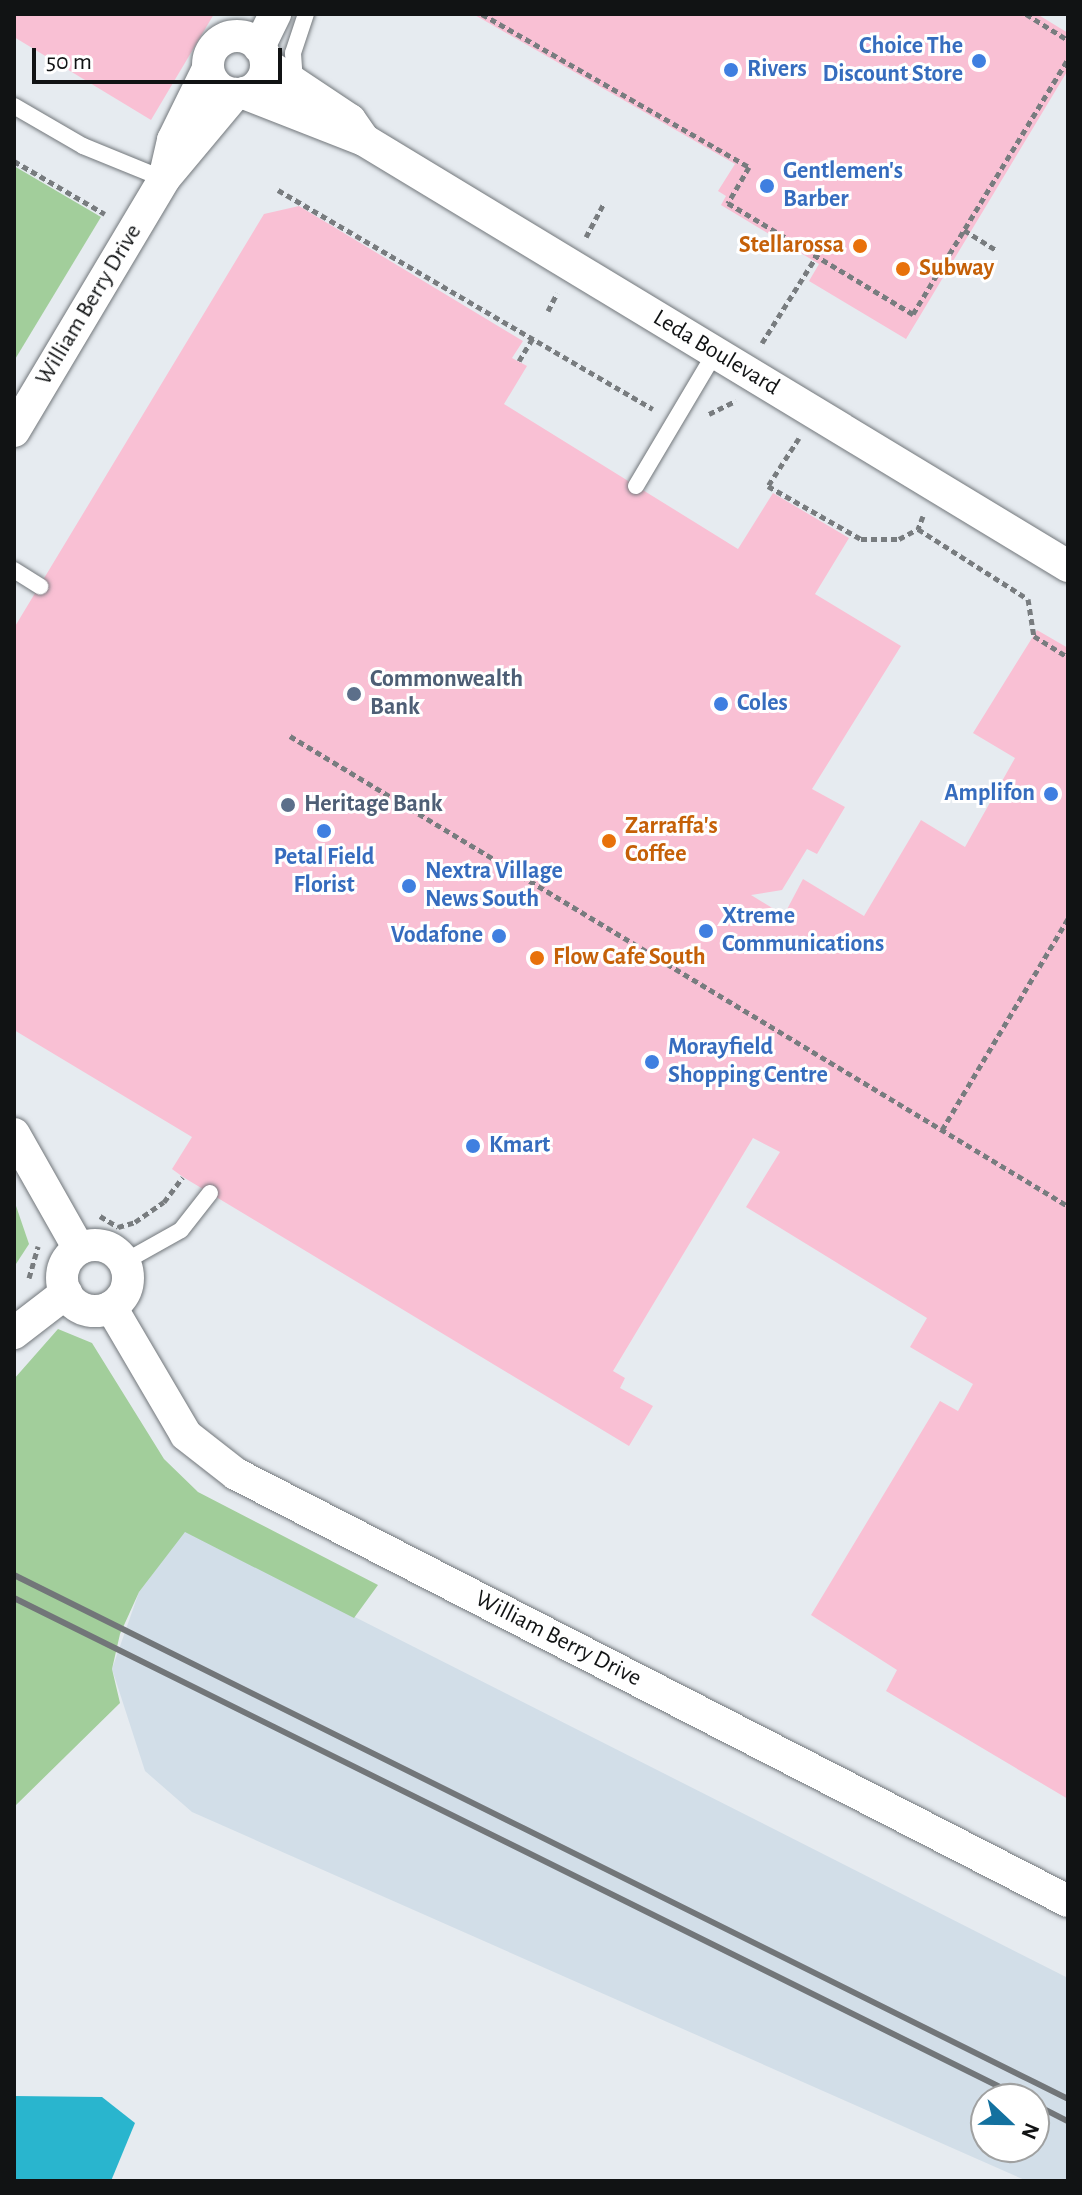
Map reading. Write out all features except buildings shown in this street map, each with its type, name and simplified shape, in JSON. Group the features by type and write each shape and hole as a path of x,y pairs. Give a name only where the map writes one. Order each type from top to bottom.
{"street":[{"path":"263,55 232,26 212,50 208,69 217,86 240,93 261,82 263,55 275,14"},
{"name":"Leda Boulevard","path":"263,55 296,83 350,120 364,140"},
{"name":"William Berry Drive","path":"164,179 173,140 208,69"},
{"name":"Leda Boulevard","path":"240,93 364,140 715,353 746,386 1068,566"},
{"name":"William Berry Drive","path":"14,431 164,179 240,93"},
{"path":"14,1134 79,1249"},
{"path":"109,1248 124,1262 125,1292 111,1307 90,1311 66,1293 62,1273 79,1249 109,1248"},
{"path":"14,1333 66,1293"},
{"name":"William Berry Drive","path":"111,1307 186,1435 236,1474 1068,1901"}],"lane":[{"path":"296,83 293,53 306,14"},
{"path":"14,106 83,146 164,179"},
{"path":"636,486 715,353"},
{"path":"14,570 40,586"},
{"path":"124,1262 181,1230 210,1193"}],"path":[{"path":"482,14 749,167 728,203 913,314 1068,59"},
{"path":"1026,14 1068,40"},
{"path":"14,161 109,217"},
{"path":"278,190 654,408"},
{"path":"578,250 604,203"},
{"path":"964,230 996,250"},
{"path":"700,423 746,386 816,257"},
{"path":"548,311 558,292"},
{"path":"519,361 532,338"},
{"path":"728,403 746,386"},
{"path":"793,423 804,430 768,486 861,539 899,539 918,529"},
{"path":"918,529 921,505"},
{"path":"918,529 1028,599 1034,636 1068,657"},
{"path":"290,736 1068,1206"},
{"path":"942,1130 1068,919"},
{"path":"89,1210 118,1227 135,1222 183,1177"},
{"path":"22,1284 38,1257 39,1233"}],"shaded area":[{"path":"185,1531 1068,1978 1068,2181 1027,2181 986,2163 1050,2163 1050,2083 970,2083 970,2156 192,1812 145,1771 112,1669 139,1592"}],"green space":[{"path":"14,166 101,217 14,361"},
{"path":"14,1200 29,1244 14,1267"},
{"path":"58,1329 92,1343 164,1459 198,1492 378,1585 354,1618 185,1532 139,1592 120,1634 112,1669 120,1703 14,1807 14,1379"}],"water":[{"path":"14,2096 102,2097 135,2123 111,2181 14,2181"}],"railway":[{"path":"14,1575 1068,2099"},
{"path":"14,1598 992,2083"},
{"path":"1050,2112 1068,2121"}],"place":[{"name":"Choice The Discount Store","path":"979,61"},
{"name":"Rivers","path":"731,70"},
{"name":"Gentlemen's Barber","path":"767,186"},
{"name":"Stellarossa","path":"860,246"},
{"name":"Subway","path":"903,269"},
{"name":"Commonwealth Bank","path":"354,694"},
{"name":"Coles","path":"721,704"},
{"name":"Amplifon","path":"1051,794"},
{"name":"Heritage Bank","path":"288,805"},
{"name":"Petal Field Florist","path":"324,831"},
{"name":"Zarraffa's Coffee","path":"609,841"},
{"name":"Nextra Village News South","path":"409,886"},
{"name":"Xtreme Communications","path":"706,931"},
{"name":"Vodafone","path":"499,936"},
{"name":"Flow Cafe South","path":"537,958"},
{"name":"Morayfield Shopping Centre","path":"652,1062"},
{"name":"Kmart","path":"473,1146"}]}
